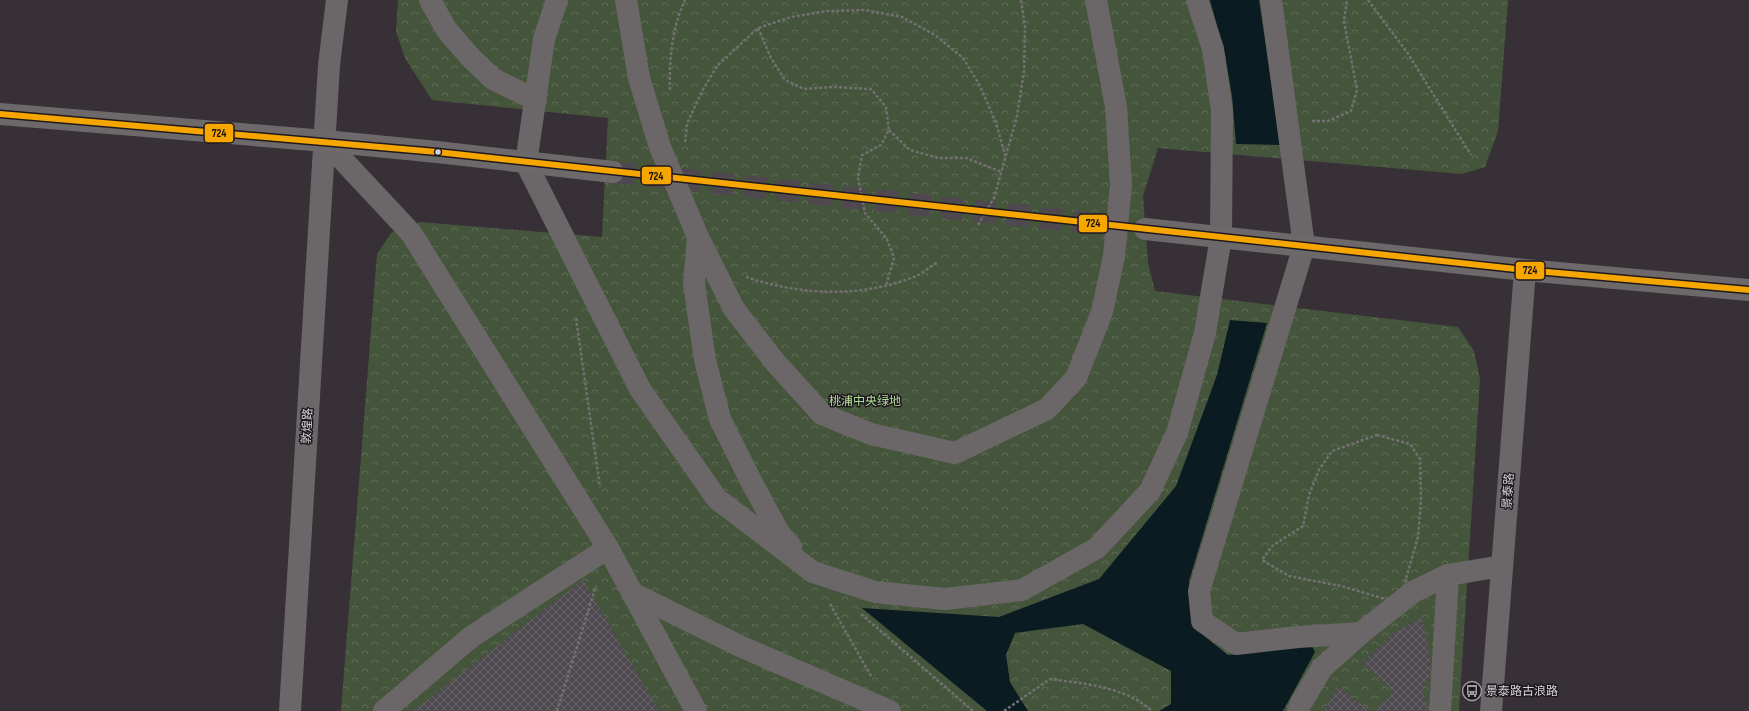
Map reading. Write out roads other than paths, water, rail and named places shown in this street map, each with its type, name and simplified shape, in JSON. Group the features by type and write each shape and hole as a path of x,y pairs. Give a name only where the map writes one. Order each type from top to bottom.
{"main road":[{"path":"0,114 325,141 613,172"},
{"path":"1145,229 1525,270 1749,290"}],"street":[{"name":"敦煌路","path":"290,711 329,65 338,0"},
{"path":"430,0 446,29 470,57 493,79 536,100"},
{"path":"557,0 544,39 526,163 640,389 717,499 812,572 875,592 945,599 1022,590 1096,548 1150,491 1177,433 1205,333 1221,237 1222,111 1213,49 1197,0"},
{"path":"626,0 639,78 660,147 698,236 734,309 776,362 822,414 870,434 954,453 1047,409 1076,378 1102,312 1114,256 1121,185 1116,115 1096,0"},
{"path":"1271,0 1304,246 1199,591 1202,621 1236,644 1298,637 1361,633"},
{"path":"325,141 411,233 608,548 696,711"},
{"path":"698,236 694,284 705,360 720,419 779,533 812,572"},
{"name":"景泰路","path":"1491,711 1525,270"},
{"path":"384,711 471,637 608,548"},
{"path":"1298,711 1301,703 1322,668 1361,633 1413,592 1448,575 1502,566"},
{"path":"1440,711 1448,575"},
{"path":"632,593 742,647 890,711"}],"water":[{"path":"1210,0 1259,0 1281,145 1236,144 1232,96 1225,55"},
{"path":"1230,320 1267,323 1189,581 1194,628 1228,655 1311,644 1315,652 1283,711 1159,711 1171,704 1171,671 1083,624 1015,633 1006,655 1010,682 1028,711 987,711 862,608 999,617 1099,579 1176,486 1217,375"}],"tunnel":[{"path":"613,172 1145,229"}],"place":[{"name":"景泰路古浪路","path":"1472,691"}],"park label":[{"name":"桃浦中央绿地","path":"865,401"}]}
